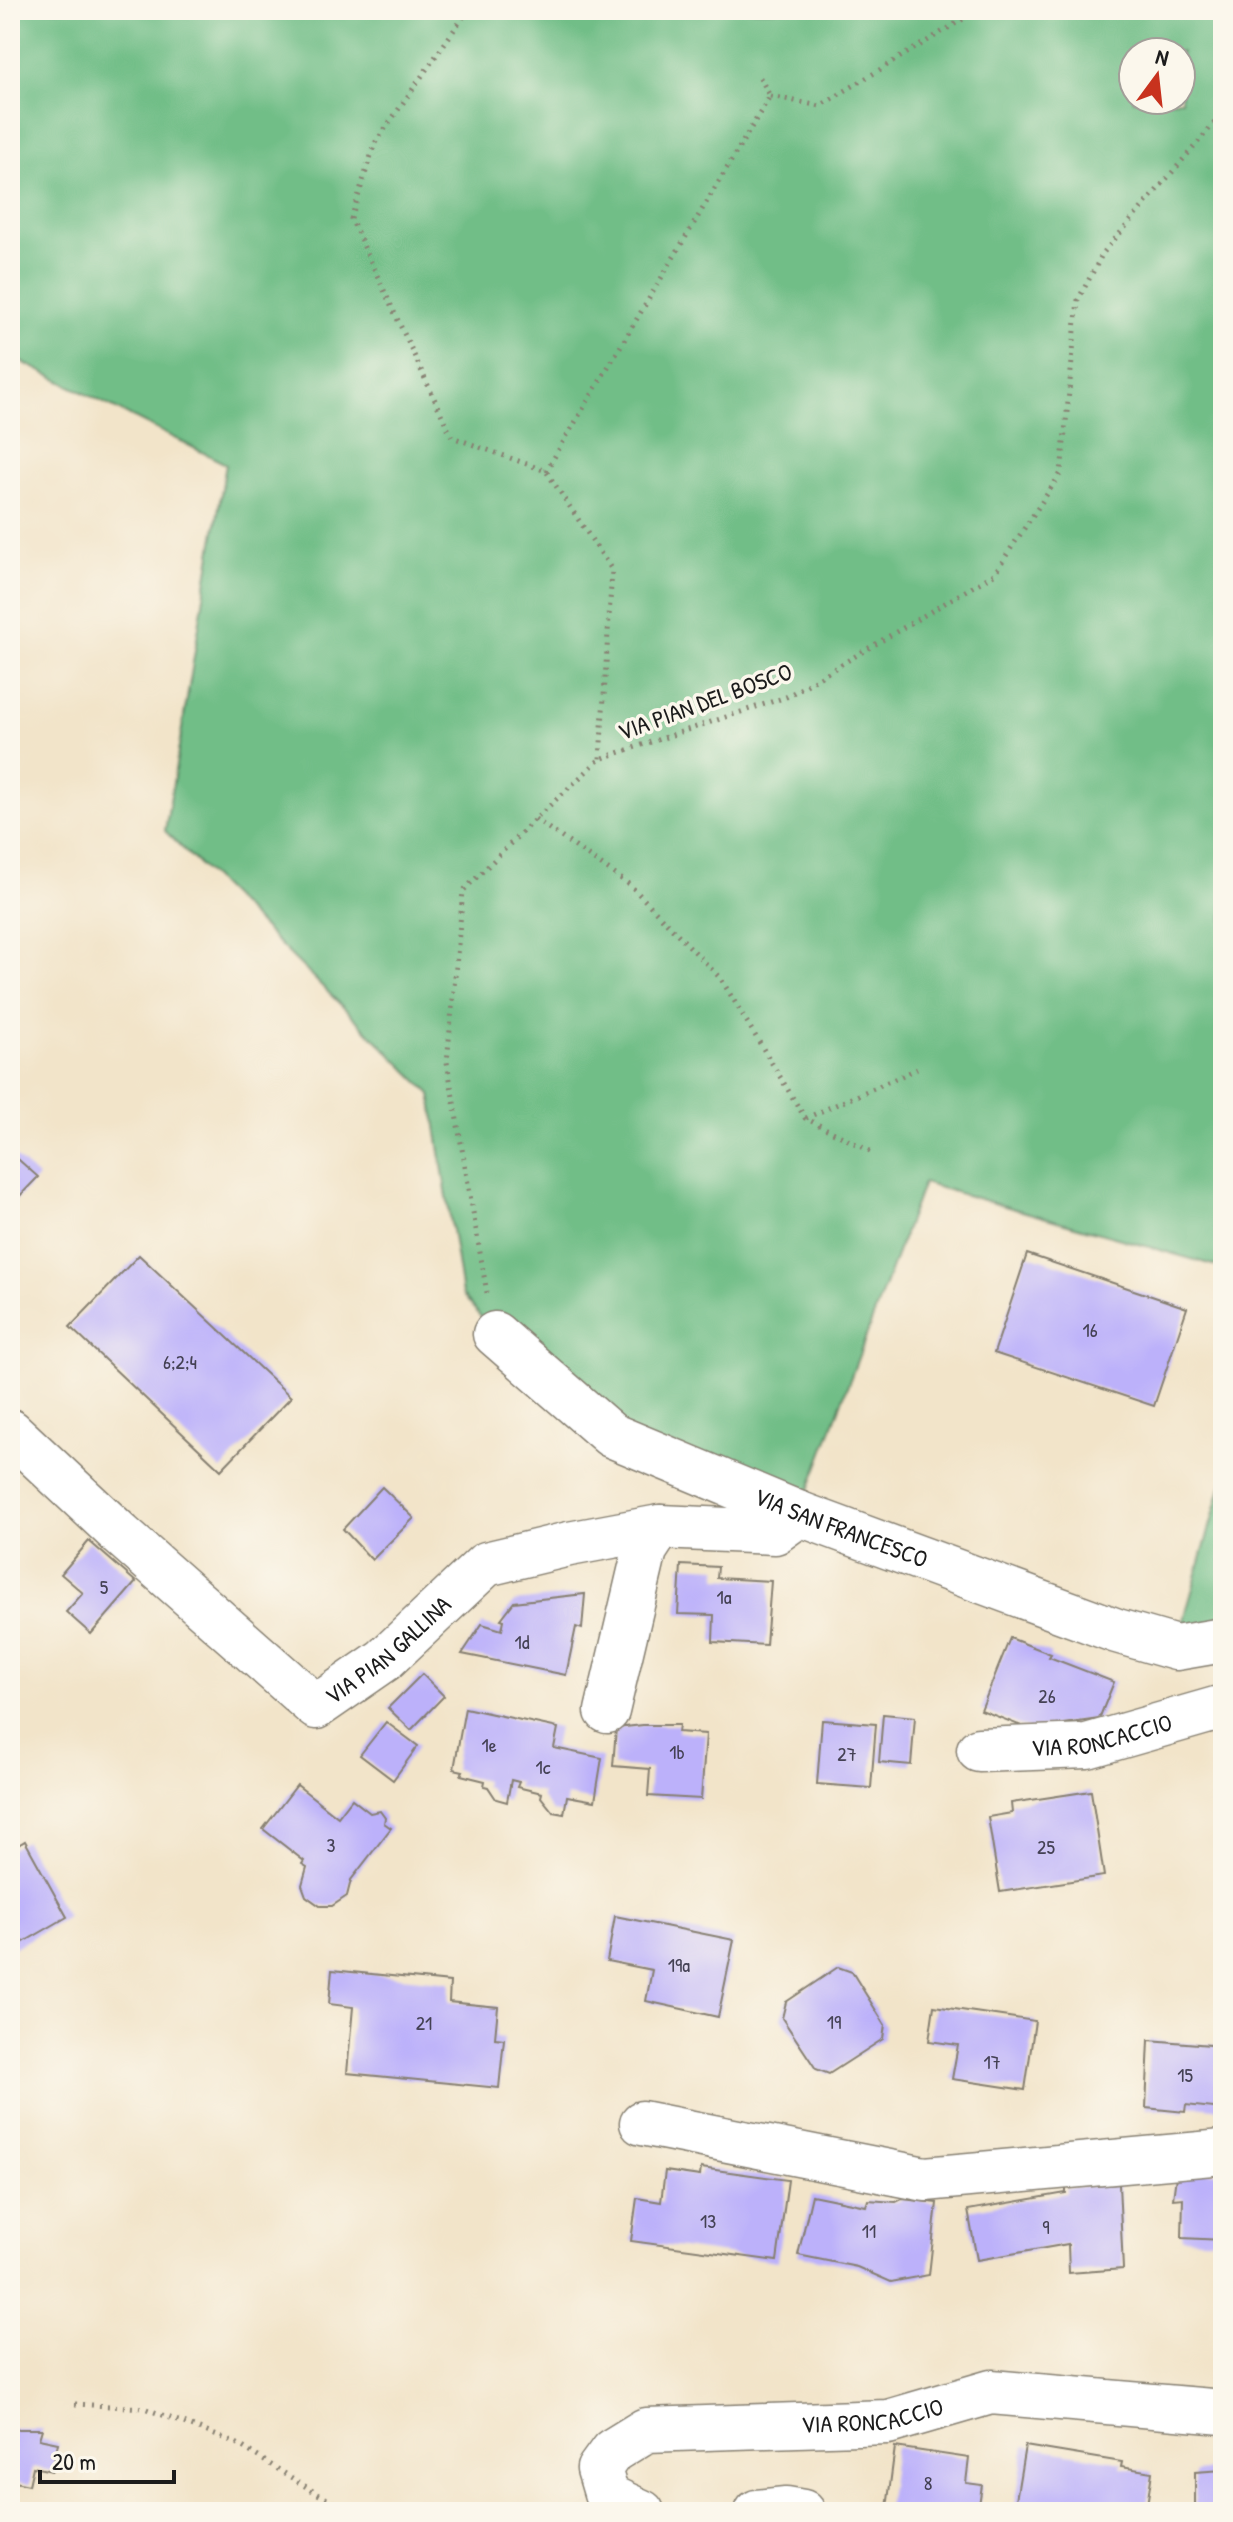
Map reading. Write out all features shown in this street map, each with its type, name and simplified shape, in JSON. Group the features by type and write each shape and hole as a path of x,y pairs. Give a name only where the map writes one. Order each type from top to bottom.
{"street":[{"name":"VIA SAN FRANCESCO","path":"495,1334 611,1435 800,1514 1117,1631 1176,1648 1223,1640"},
{"name":"VIA PIAN GALLINA","path":"11,1433 316,1707 384,1660 486,1564 660,1527 775,1532 800,1514"},
{"path":"607,1711 645,1550 660,1527"},
{"name":"VIA RONCACCIO","path":"979,1750 1087,1746 1223,1707"},
{"path":"642,2123 925,2179 1223,2152"},
{"name":"VIA RONCACCIO","path":"642,2512 607,2496 599,2469 612,2451 646,2430 888,2422 991,2392 1223,2412"},
{"path":"757,2512 786,2509 803,2512"}],"path":[{"path":"468,10 375,143 351,219 452,437 546,471 612,570 600,759"},
{"path":"770,96 820,106 978,10"},
{"path":"758,74 770,96"},
{"path":"546,471 770,96"},
{"name":"VIA PIAN DEL BOSCO","path":"495,1334 447,1062 463,891 600,759 786,697 994,574 1061,473 1078,300 1103,253 1223,113"},
{"path":"535,819 630,885 721,979 805,1118 872,1152"},
{"path":"805,1118 917,1069"},
{"path":"75,2404 144,2408 236,2443 352,2512"}],"green space":[{"path":"10,10 1223,10 1223,1268 923,1183 800,1514 611,1435 495,1334 462,1294 431,1094 165,831 226,464 10,356"},
{"path":"1223,1481 1223,1640 1176,1648"}],"building":[{"path":"10,1152 38,1177 10,1206"},
{"path":"1027,1254 1187,1308 1154,1406 994,1353"},
{"path":"139,1255 291,1397 221,1470 70,1327"},
{"path":"382,1487 414,1518 372,1560 343,1529"},
{"path":"89,1541 136,1582 91,1634 66,1612 83,1593 61,1574"},
{"path":"681,1565 718,1567 717,1578 771,1581 766,1645 713,1642 714,1615 678,1614"},
{"path":"585,1594 582,1629 576,1627 566,1675 462,1654 482,1624 502,1630 504,1620 501,1619 514,1602"},
{"path":"1010,1638 1114,1682 1099,1719 1029,1729 981,1710"},
{"path":"422,1674 444,1696 411,1730 388,1708"},
{"path":"465,1708 558,1728 554,1748 602,1758 595,1801 567,1796 564,1814 553,1812 541,1797 542,1793 517,1787 519,1782 511,1780 507,1802 496,1799 484,1786 485,1781 461,1775 463,1771 454,1769"},
{"path":"883,1714 915,1717 911,1765 879,1762"},
{"path":"822,1720 876,1724 871,1788 817,1784"},
{"path":"386,1722 418,1746 393,1780 360,1755"},
{"path":"679,1725 678,1732 706,1734 701,1799 648,1796 650,1769 613,1766 616,1728"},
{"path":"297,1785 338,1817 352,1799 370,1813 380,1811 385,1818 384,1823 391,1828 351,1880 347,1896 332,1906 320,1906 306,1896 302,1885 307,1867 302,1864 304,1861 263,1829"},
{"path":"1091,1791 1104,1876 1000,1892 988,1817 1012,1813 1011,1803"},
{"path":"25,1841 67,1917 10,1950 10,1850"},
{"path":"615,1916 734,1940 718,2017 646,2001 652,1970 607,1961"},
{"path":"838,1967 852,1972 885,2025 883,2039 829,2074 816,2069 782,2018 786,2002"},
{"path":"332,1970 450,1982 449,2002 498,2007 495,2038 504,2039 499,2088 347,2073 353,2007 329,2004"},
{"path":"934,2006 1035,2021 1025,2090 952,2079 958,2045 929,2041"},
{"path":"1149,2040 1223,2046 1223,2109 1186,2105 1185,2112 1146,2108"},
{"path":"701,2168 788,2180 777,2261 631,2241 637,2198 661,2202 665,2171 700,2176"},
{"path":"1177,2169 1223,2173 1223,2240 1182,2238 1183,2198 1173,2199"},
{"path":"1119,2184 1123,2269 1069,2273 1068,2244 977,2260 968,2210 1066,2193 1066,2188"},
{"path":"812,2195 866,2206 868,2200 896,2202 902,2199 937,2203 929,2275 891,2282 857,2267 798,2255"},
{"path":"10,2429 42,2429 39,2439 58,2443 52,2471 33,2467 29,2485 10,2481"},
{"path":"1025,2446 1122,2462 1121,2467 1152,2472 1146,2512 1014,2512"},
{"path":"895,2447 969,2458 966,2483 982,2485 978,2512 914,2512 887,2508"},
{"path":"1223,2470 1223,2512 1195,2512 1195,2472"}]}
